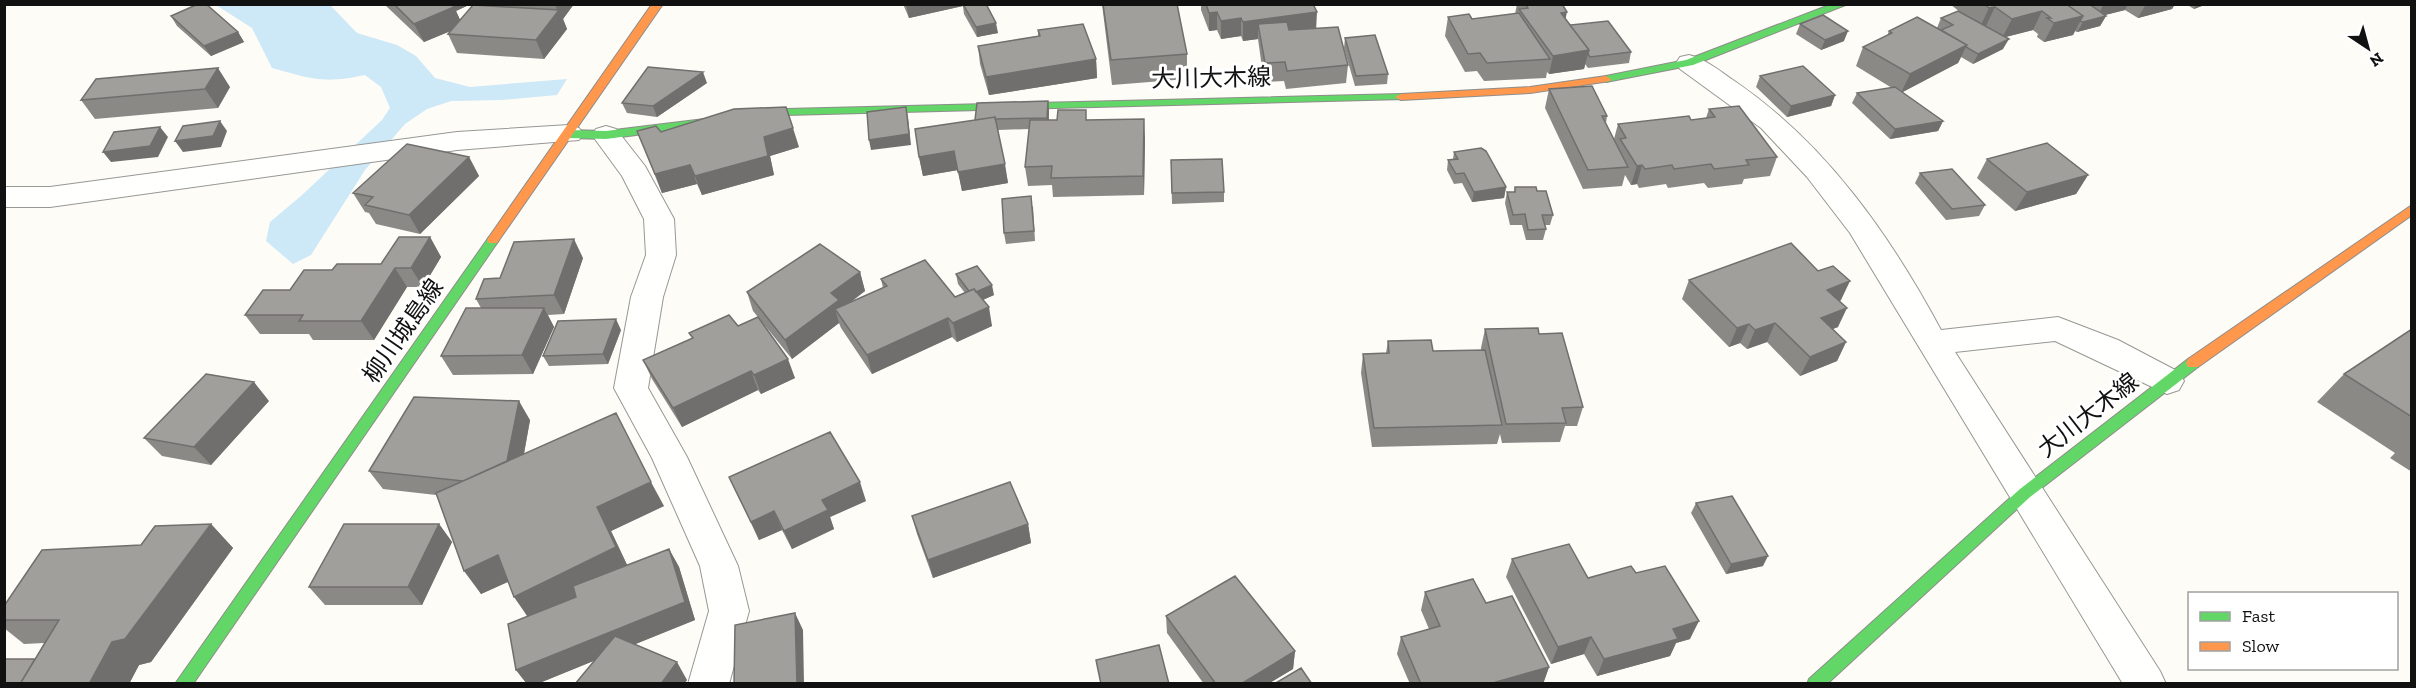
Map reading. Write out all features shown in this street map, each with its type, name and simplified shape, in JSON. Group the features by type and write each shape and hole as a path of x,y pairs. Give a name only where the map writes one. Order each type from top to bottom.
{"main road":[{"name":"柳川城島線","path":"183,684 658,4"},
{"name":"大川大木線","path":"569,134 606,135 786,112 1448,96 1568,86 1689,63 1843,4"},
{"name":"大川大木線","path":"1815,684 2025,493 2167,381 2412,209"}],"street":[{"path":"1689,63 1733,91 1772,123 1828,180 1908,296 1932,344 2146,684"},
{"path":"4,197 50,197 457,141 569,134"},
{"path":"606,135 635,173 659,219 660,255 647,297 631,388 669,457 719,566 729,610 708,684"},
{"path":"1932,344 2058,329 2106,349 2167,381"}],"water":[{"path":"216,5 330,5 357,33 397,45 416,56 435,78 470,87 567,79 557,95 502,100 451,101 427,109 405,124 365,170 311,255 293,264 266,241 270,222 382,120 390,108 381,87 365,75 328,80 272,68 252,28"}],"building":[{"path":"198,4 206,4 238,32 204,46 171,16"},
{"path":"394,4 451,4 454,7 414,24"},
{"path":"963,4 986,4 996,23 976,27"},
{"path":"1103,4 1177,4 1187,54 1111,60"},
{"path":"1206,4 1313,4 1317,12 1243,22 1241,18 1221,21 1217,12 1209,13"},
{"path":"1526,4 1562,4 1567,12 1561,13 1589,50 1553,56 1519,9 1528,8"},
{"path":"1984,4 2066,4 2083,16 2054,23 2042,11 2012,19 1995,7 1989,8"},
{"path":"2066,4 2089,4 2106,16 2083,22 2080,21 2083,16"},
{"path":"473,5 559,10 536,40 448,34"},
{"path":"1958,11 2009,39 1978,54 1941,30 1953,25 1941,18"},
{"path":"1519,13 1550,59 1487,63 1480,53 1468,54 1448,17 1469,14 1472,19"},
{"path":"1823,15 1848,31 1825,40 1800,24"},
{"path":"1917,17 1967,45 1910,74 1863,47 1892,33 1889,31"},
{"path":"1608,21 1631,52 1590,57 1589,50 1570,25"},
{"path":"1287,22 1289,30 1338,27 1348,65 1287,71 1285,62 1265,63 1258,24"},
{"path":"1083,24 1096,59 986,77 978,46 1040,36 1038,30"},
{"path":"1375,35 1388,74 1356,76 1345,38"},
{"path":"1803,66 1835,95 1791,106 1760,76"},
{"path":"648,67 703,72 653,106 622,103"},
{"path":"218,68 205,89 81,100 96,79"},
{"path":"1592,86 1607,116 1602,116 1628,167 1588,170 1549,89"},
{"path":"1895,87 1943,121 1895,129 1857,93"},
{"path":"1048,101 1047,118 995,119 995,117 975,120 977,103"},
{"path":"1739,106 1777,157 1746,160 1749,165 1714,169 1711,164 1674,169 1672,165 1645,169 1642,165 1637,166 1620,139 1626,138 1618,124 1689,116 1691,120 1715,117 1709,109"},
{"path":"786,107 793,128 764,137 768,156 695,176 690,165 655,174 637,131 656,126 661,132 734,109"},
{"path":"906,107 909,134 869,140 867,112"},
{"path":"1058,110 1086,110 1086,120 1144,119 1143,176 1051,178 1052,166 1025,167 1030,120 1057,120"},
{"path":"995,117 1005,164 958,172 954,151 919,157 915,129"},
{"path":"220,121 213,136 175,141 183,126"},
{"path":"160,127 150,146 103,152 114,132"},
{"path":"2047,143 2088,175 2027,192 1987,159"},
{"path":"407,144 469,157 409,215 365,205 373,197 353,193"},
{"path":"1481,148 1486,151 1506,187 1474,192 1464,173 1456,174 1448,160 1458,159 1454,152"},
{"path":"1222,159 1224,192 1172,193 1171,160"},
{"path":"1952,169 1985,205 1952,209 1920,173"},
{"path":"1515,187 1536,187 1537,191 1546,191 1553,215 1542,215 1546,229 1528,230 1525,214 1513,215 1507,192 1515,192"},
{"path":"1031,196 1034,231 1004,233 1002,199"},
{"path":"399,237 430,237 411,268 395,268 361,321 299,321 303,315 245,315 263,290 290,290 304,270 332,270 337,264 381,264"},
{"path":"574,239 554,295 476,299 484,279 500,278 514,242"},
{"path":"1791,243 1818,271 1833,266 1850,281 1827,290 1847,308 1821,318 1846,342 1810,357 1775,323 1755,330 1749,324 1737,328 1689,280"},
{"path":"820,244 860,272 831,293 839,300 785,340 747,292"},
{"path":"925,260 955,297 974,289 989,307 953,323 948,318 867,355 835,309 887,286 881,279"},
{"path":"977,266 992,285 976,292 974,289 969,291 956,274"},
{"path":"466,308 544,308 522,355 441,356"},
{"path":"729,315 738,326 758,317 788,359 754,375 751,371 673,408 643,360 693,338 689,333"},
{"path":"616,319 603,354 543,356 558,321"},
{"path":"1538,328 1539,334 1562,333 1583,407 1562,408 1566,423 1506,424 1485,329"},
{"path":"2412,329 2412,417 2344,374"},
{"path":"1431,340 1433,351 1485,350 1502,425 1374,428 1363,354 1389,353 1388,341"},
{"path":"206,374 254,382 194,447 144,438"},
{"path":"414,397 519,401 507,461 463,481 369,471"},
{"path":"616,413 651,482 597,507 616,547 514,597 498,555 464,571 436,493"},
{"path":"830,432 860,482 822,500 828,510 784,531 774,511 751,522 729,477"},
{"path":"1010,482 1028,524 928,560 912,516"},
{"path":"1732,496 1768,556 1731,564 1696,503"},
{"path":"211,524 125,639 112,642 89,684 20,684 59,620 4,620 4,606 42,550 141,545 155,526"},
{"path":"344,524 439,524 408,587 309,587"},
{"path":"1569,544 1588,578 1631,566 1636,573 1665,566 1699,621 1673,629 1678,639 1604,659 1591,637 1558,647 1512,559"},
{"path":"669,549 685,602 516,670 508,624 576,597 573,586"},
{"path":"1235,576 1295,651 1241,684 1216,684 1166,616"},
{"path":"1473,579 1486,603 1512,596 1549,667 1489,684 1421,684 1401,637 1440,626 1425,592"},
{"path":"795,613 797,684 734,684 735,625"},
{"path":"615,636 677,662 661,684 575,684"},
{"path":"1159,645 1169,684 1101,684 1096,660"},
{"path":"4,659 35,659 20,684 4,684"},
{"path":"1301,668 1312,684 1274,684"}],"traffic: fast":[{"path":"1606,79 1689,63 1843,4"},
{"path":"569,134 606,135 786,112 1401,97"},
{"path":"183,684 493,240"},
{"path":"1815,684 2025,493 2193,363"}],"traffic: slow":[{"path":"493,240 658,4"},
{"path":"1401,97 1530,90 1606,79"},
{"path":"2193,363 2412,209"}]}
